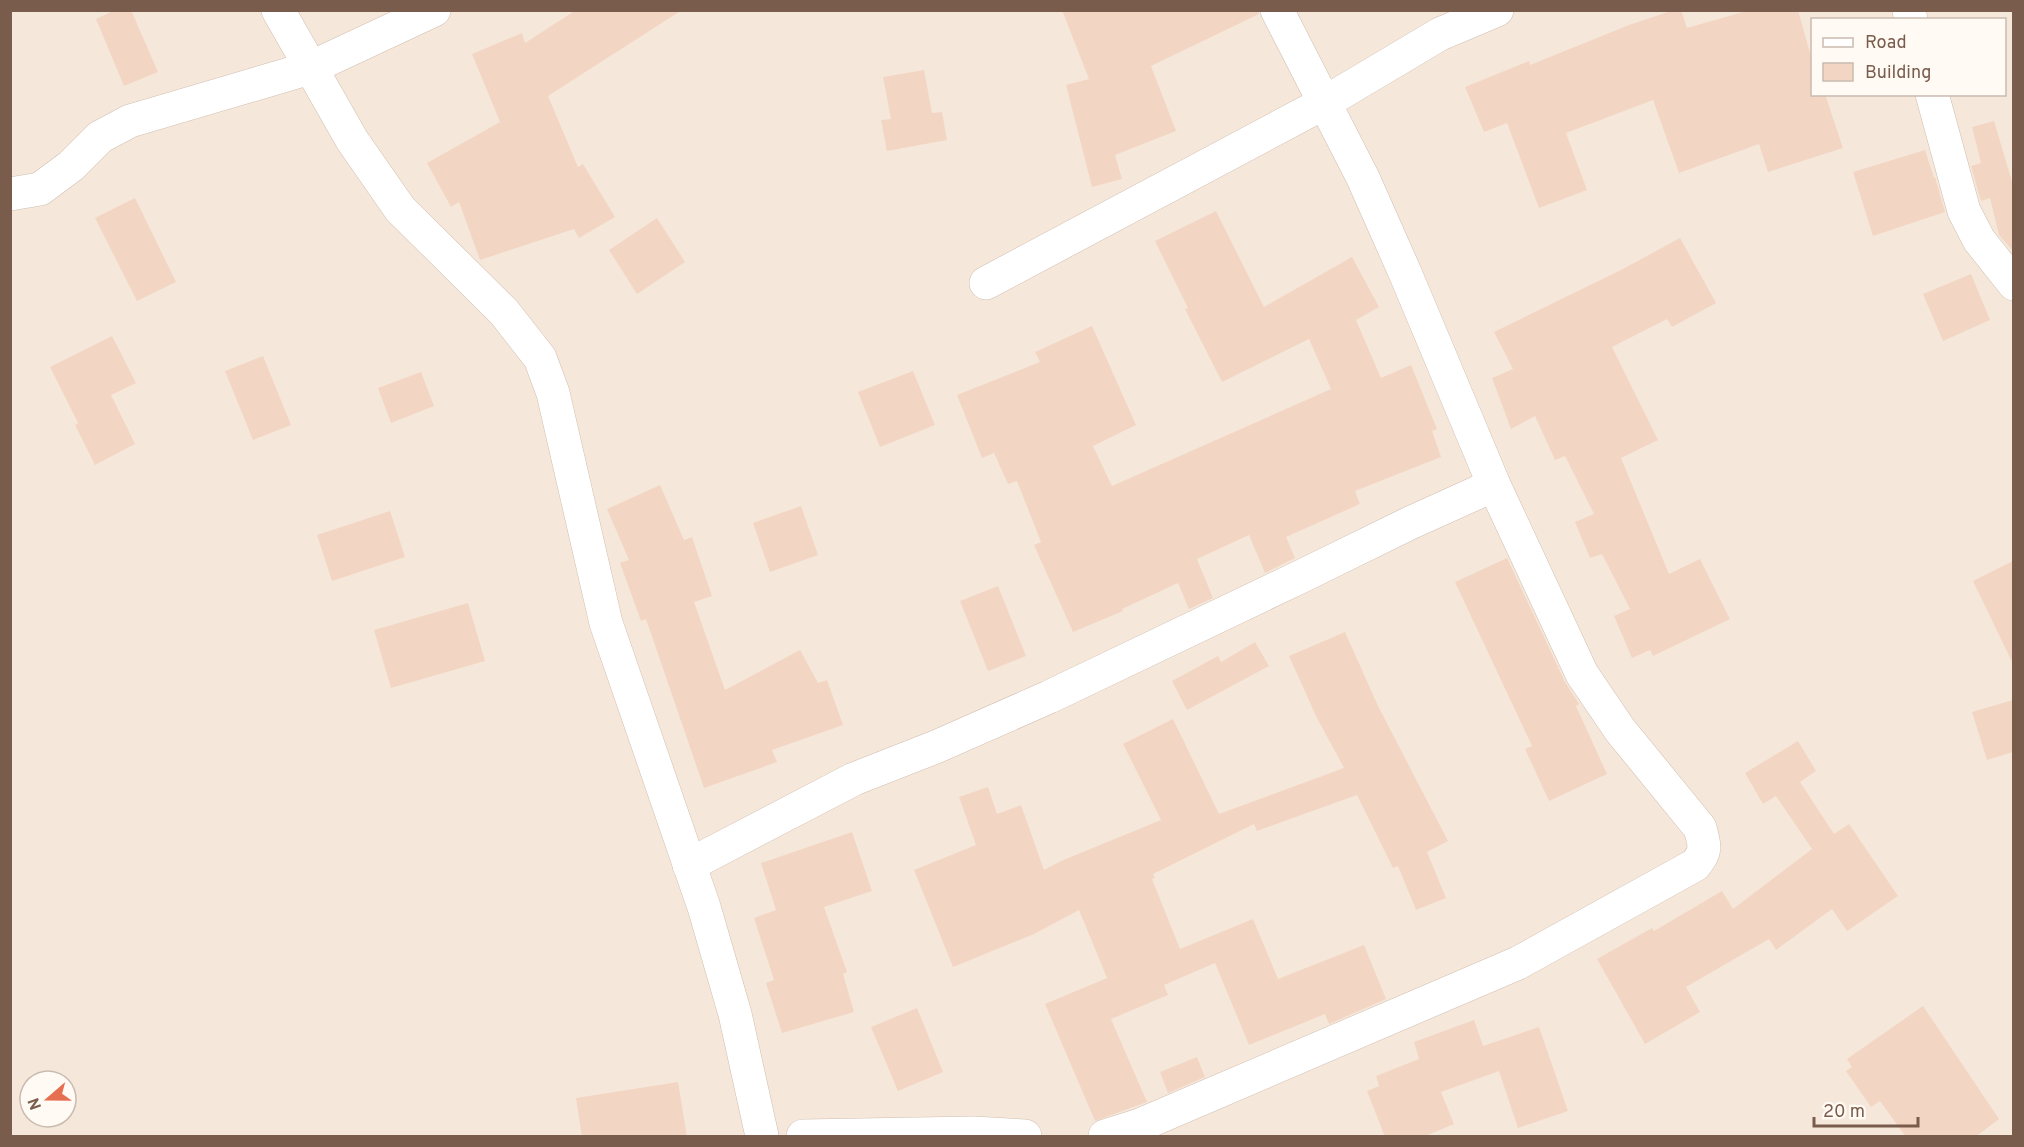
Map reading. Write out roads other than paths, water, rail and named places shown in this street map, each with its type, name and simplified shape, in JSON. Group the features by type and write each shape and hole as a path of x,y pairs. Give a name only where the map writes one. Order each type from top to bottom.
{"street":[{"path":"278,10 352,140 400,209 504,312 540,358 553,393 606,623 704,907 735,1014 762,1137"},
{"path":"10,194 40,189 70,166 100,137 130,121 310,68 434,10"},
{"path":"1105,1137 1140,1125 1518,963 1695,865 1704,855 1700,828 1620,730 1582,674 1494,485 1402,264 1363,178 1277,10"},
{"path":"986,283 1324,103 1440,34 1497,10"},
{"path":"1933,96 1964,211 1979,240 2013,284"},
{"path":"689,865 854,779 938,746 1049,697 1410,523 1494,485"},
{"path":"803,1137 973,1133 1025,1137"}]}
